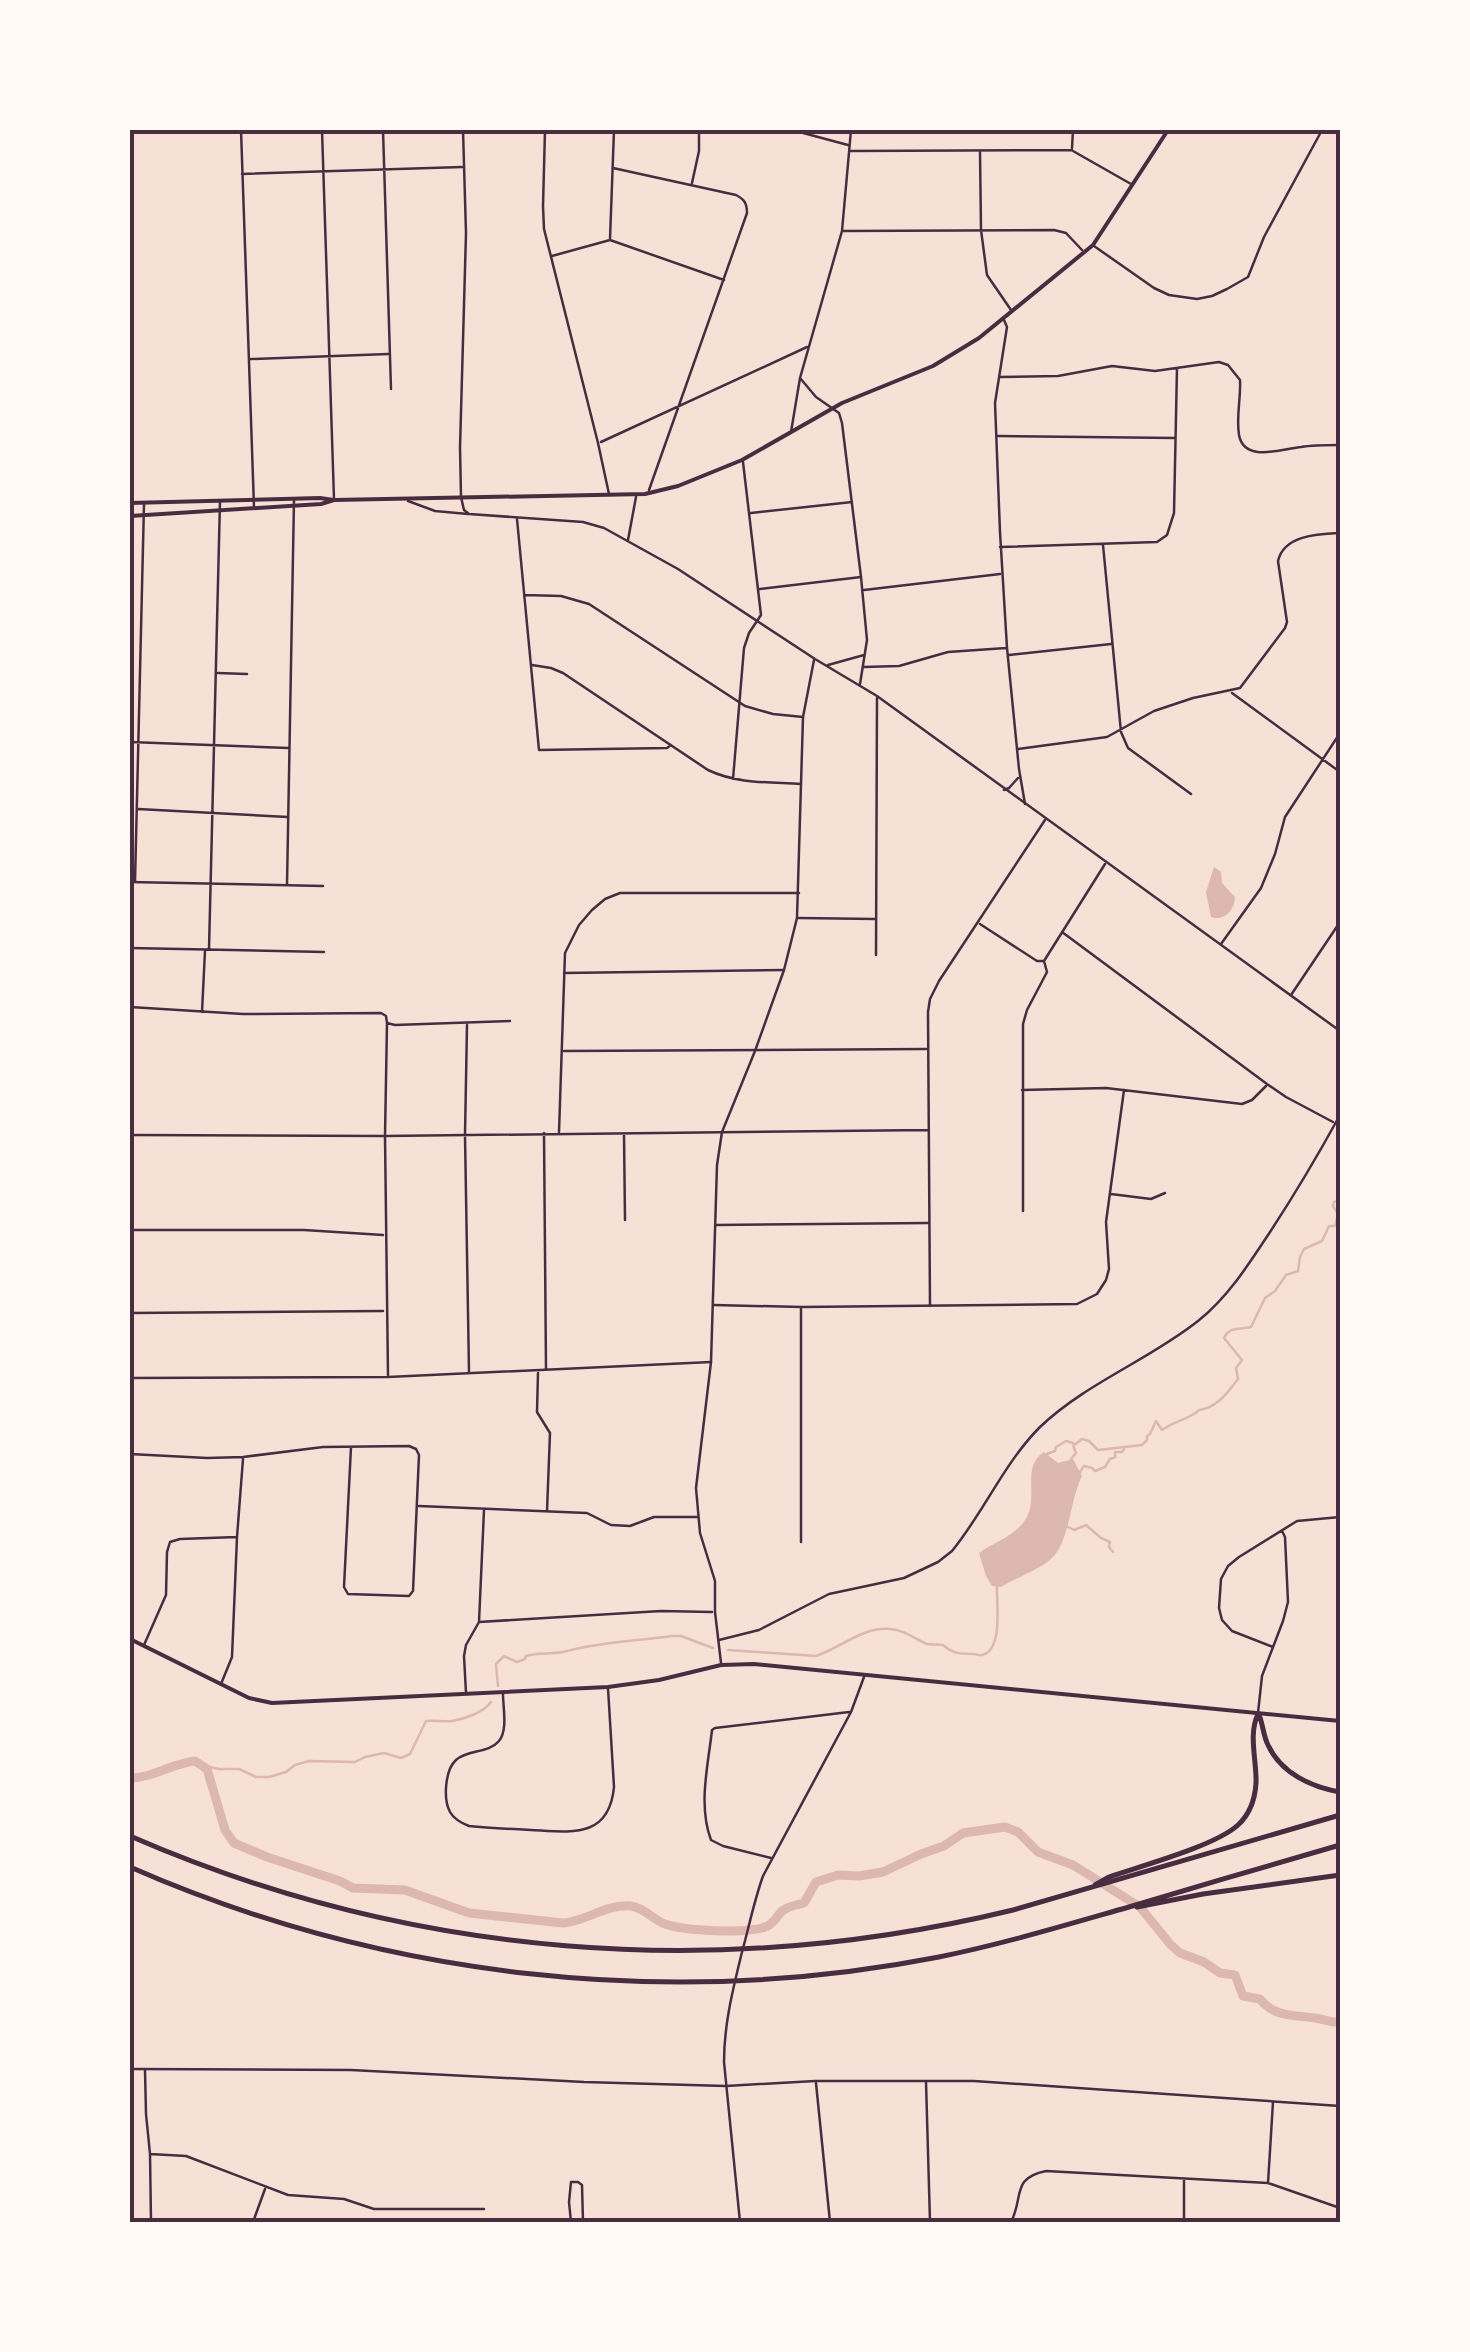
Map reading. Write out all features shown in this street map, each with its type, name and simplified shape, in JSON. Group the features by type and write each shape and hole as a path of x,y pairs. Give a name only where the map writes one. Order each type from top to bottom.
{"highway":[{"path":"1258,1714 1266,1742 1283,1766 1310,1784 1340,1792"},
{"path":"1130,1873 1216,1838 1244,1818 1256,1790 1254,1725 1258,1714"},
{"path":"130,1836 252,1884 362,1914 479,1937 588,1949 708,1951 848,1941 960,1923 1340,1814"},
{"path":"130,1868 247,1913 364,1946 502,1971 603,1980 728,1981 848,1972 979,1948 1168,1898 1340,1845"},
{"path":"1168,1898 1340,1875"}],"main road":[{"path":"130,503 609,496 678,486 742,460 834,408 950,357 1004,318 1092,245 1168,130"},
{"path":"130,516 334,500"},
{"path":"130,1640 249,1698 272,1704 608,1687 721,1666 770,1665 1340,1722"}],"street":[{"path":"241,130 254,509"},
{"path":"322,130 334,500"},
{"path":"383,130 391,389"},
{"path":"463,130 466,233 460,448 461,497 469,514"},
{"path":"546,130 544,230 609,496"},
{"path":"610,240 614,130"},
{"path":"692,185 700,130"},
{"path":"792,130 850,148 1072,150 1132,185"},
{"path":"791,432 808,346 842,231 851,130"},
{"path":"1072,150 1073,130"},
{"path":"1092,245 1169,295 1197,299 1212,296 1248,277 1264,237 1322,130"},
{"path":"980,149 981,230 987,275 1012,312"},
{"path":"242,174 464,167"},
{"path":"613,168 736,195 743,199 747,212 650,481 649,493"},
{"path":"842,231 1054,230 1066,233 1085,253"},
{"path":"551,257 610,240 724,280"},
{"path":"1004,318 995,403 1000,547 1017,749 1026,805"},
{"path":"598,443 808,346"},
{"path":"250,359 390,354"},
{"path":"997,377 1058,376 1112,366 1155,370 1218,362 1236,372 1240,387 1239,433 1248,450 1270,452 1340,445"},
{"path":"1000,547 1157,542 1167,535 1174,513 1177,367"},
{"path":"800,378 816,397 839,413 842,423 863,590 866,654 860,685"},
{"path":"996,436 1176,438"},
{"path":"733,779 744,648 761,616 742,460"},
{"path":"628,540 636,495"},
{"path":"287,886 294,498"},
{"path":"402,498 426,509 594,524 678,568 877,696 1340,1031"},
{"path":"202,1012 211,884 220,500"},
{"path":"144,502 132,882 323,886"},
{"path":"750,514 852,502"},
{"path":"517,518 539,750 671,745"},
{"path":"1017,749 1108,737 1154,711 1240,688 1286,628 1280,552 1290,543 1319,534 1340,533"},
{"path":"1103,544 1120,732 1128,748 1190,794"},
{"path":"863,590 1002,574"},
{"path":"758,589 862,577"},
{"path":"524,595 574,599 603,611 739,703 774,714 803,716"},
{"path":"1008,655 1112,644"},
{"path":"864,667 900,666 948,652 1007,648"},
{"path":"827,666 866,654"},
{"path":"721,1666 715,1580 697,1517 697,1469 711,1362 717,1166 722,1132 756,1051 797,918 803,716 815,659"},
{"path":"530,665 563,673 708,770 733,779 800,784"},
{"path":"216,673 247,674"},
{"path":"1230,691 1340,772"},
{"path":"876,955 877,696"},
{"path":"1220,946 1261,888 1285,817 1340,733"},
{"path":"130,742 290,748"},
{"path":"1004,790 1020,776"},
{"path":"136,809 288,816"},
{"path":"930,1306 930,999 1046,819"},
{"path":"1023,1211 1023,1024 1047,972 1044,961 1106,862"},
{"path":"560,1134 565,953 579,925 604,899 620,892 799,893"},
{"path":"797,918 875,919"},
{"path":"1290,995 1340,922"},
{"path":"978,923 1038,962 1044,961"},
{"path":"1061,931 1267,1084 1336,1123"},
{"path":"130,948 324,952"},
{"path":"563,973 784,970"},
{"path":"130,1007 242,1014 386,1016 388,1377"},
{"path":"387,1023 510,1021"},
{"path":"467,1023 468,1373"},
{"path":"562,1051 928,1050"},
{"path":"1022,1090 1124,1090 1242,1104 1252,1100 1267,1084"},
{"path":"712,1306 1077,1304 1088,1299 1101,1288 1109,1269 1106,1222 1124,1090"},
{"path":"718,1640 759,1630 829,1594 904,1578 952,1551 1043,1425 1214,1307 1261,1246 1340,1115"},
{"path":"130,1135 929,1130"},
{"path":"624,1133 624,1220"},
{"path":"544,1134 546,1371"},
{"path":"1110,1194 1152,1199 1165,1194"},
{"path":"714,1225 931,1223"},
{"path":"130,1230 304,1230 386,1236"},
{"path":"801,1307 801,1542"},
{"path":"130,1312 386,1312"},
{"path":"130,1378 388,1377 711,1362"},
{"path":"538,1371 536,1406 550,1433 547,1512"},
{"path":"130,1454 207,1458 324,1447 409,1446 416,1449 419,1455 409,1596 348,1594 344,1587 351,1447"},
{"path":"221,1685 232,1657 243,1456"},
{"path":"416,1506 587,1513 611,1525 630,1526 654,1517 697,1517"},
{"path":"466,1695 466,1644 479,1622 484,1508"},
{"path":"1273,1647 1232,1631 1222,1620 1221,1578 1228,1566 1297,1521 1340,1517"},
{"path":"1258,1714 1262,1676 1288,1602 1282,1530"},
{"path":"144,1647 166,1595 170,1542 237,1537"},
{"path":"479,1622 662,1611 715,1612"},
{"path":"740,2222 724,2039 731,1998 754,1905 771,1858 859,1695 864,1676"},
{"path":"504,1693 503,1731 498,1742 488,1749 458,1757 449,1768 449,1811 468,1826 577,1832 599,1823 613,1802 608,1687"},
{"path":"771,1858 711,1840 704,1794 712,1730 850,1712"},
{"path":"130,2068 351,2070 726,2086 816,2081 999,2082 1340,2106"},
{"path":"145,2069 151,2222"},
{"path":"816,2081 830,2222"},
{"path":"926,2081 930,2222"},
{"path":"1268,2184 1273,2101"},
{"path":"150,2154 186,2156 266,2187 302,2197 344,2199 374,2209 484,2209"},
{"path":"1012,2222 1023,2182 1046,2170 1268,2184 1340,2208"},
{"path":"1184,2178 1184,2222"},
{"path":"571,2222 571,2182 582,2185 583,2222"},
{"path":"253,2222 266,2187"}],"shaded area":[{"path":"1214,867 1235,897 1231,911 1221,918 1211,917 1206,892"},
{"path":"1044,1452 1058,1463 1073,1459 1082,1476 1062,1542 1040,1567 1001,1587 992,1586 979,1553 1010,1535 1025,1520 1031,1502 1033,1466"}],"waterway":[{"path":"1071,1459 1076,1453 1073,1446 1082,1439 1098,1450 1142,1445 1156,1421 1162,1430 1222,1399 1238,1379 1236,1368 1242,1360 1224,1338 1226,1334 1251,1327 1265,1298 1286,1275 1298,1271 1304,1249 1322,1241 1329,1226 1335,1226 1338,1214 1333,1206 1340,1200"},
{"path":"1047,1454 1066,1441 1073,1443"},
{"path":"1080,1472 1084,1466 1095,1471 1105,1467 1115,1452 1124,1449"},
{"path":"1066,1526 1074,1530 1086,1525 1110,1542 1113,1552"},
{"path":"728,1650 816,1656 860,1635 890,1629 957,1653 982,1655 989,1651 996,1635 997,1585"},
{"path":"498,1686 496,1664 504,1656 517,1662 531,1655 672,1636 713,1648"},
{"path":"205,1766 269,1777 309,1761 355,1762 384,1753 401,1758 410,1754 426,1721 463,1719 491,1702"},
{"path":"130,1778 195,1761 207,1769 225,1830 234,1843 353,1888 405,1890 469,1913 563,1923 631,1906 674,1926 715,1931 756,1929 771,1924 787,1908 804,1903 816,1882 838,1875 883,1872 944,1846 963,1833 1005,1827 1018,1832 1038,1852 1073,1865 1140,1907 1180,1953 1220,1973 1235,1975 1243,1996 1260,1999 1285,2014 1340,2022"}]}
